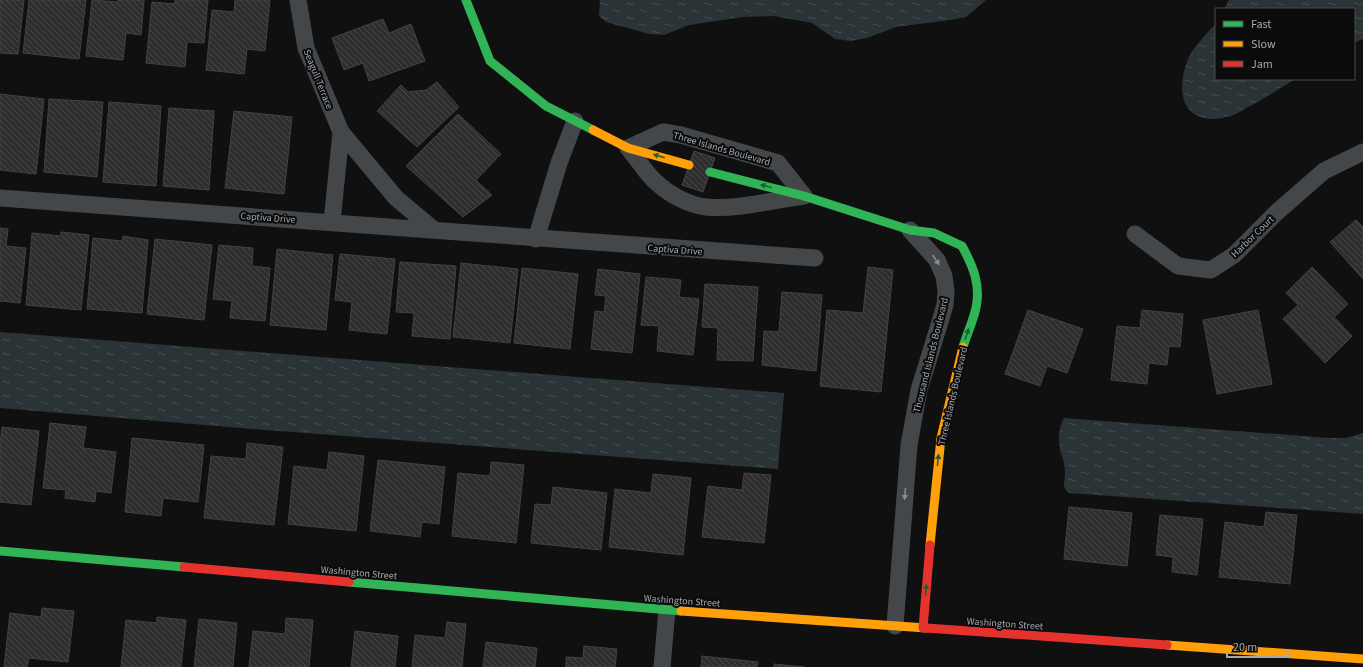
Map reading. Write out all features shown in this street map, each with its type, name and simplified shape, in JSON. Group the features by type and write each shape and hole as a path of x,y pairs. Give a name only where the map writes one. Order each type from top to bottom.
{"street":[{"name":"Seagull Terrace","path":"298,0 306,48 341,132 396,198 433,230"},
{"path":"466,0 490,61 546,106 628,148 689,165"},
{"path":"536,239 558,163 576,121"},
{"name":"Seagull Terrace","path":"332,222 341,132"},
{"name":"Three Islands Boulevard","path":"628,148 663,132 681,135 778,163 804,196"},
{"path":"628,148 656,182 666,191 685,201 706,207 726,207 804,196"},
{"name":"Harbor Court","path":"1135,234 1178,266 1211,270 1234,255 1277,212 1324,171 1363,152"},
{"path":"710,172 804,196 910,230"},
{"name":"Captiva Drive","path":"0,198 332,222 536,239 815,258"},
{"name":"Three Islands Boulevard","path":"910,230 934,233 962,246 976,276 978,290 976,309 966,336 940,438 923,628"},
{"name":"Thousand Islands Boulevard","path":"895,626 909,445 919,390 945,305 946,291 944,276 937,260 910,230"},
{"name":"Washington Street","path":"0,551 667,610 1363,659"},
{"path":"662,667 667,610"}],"water":[{"path":"600,0 986,0 966,17 896,27 867,38 851,41 835,39 812,23 774,16 743,17 689,25 664,35 649,34 606,22 599,16"},
{"path":"1229,0 1363,0 1363,39 1355,43 1355,8 1225,8"},
{"path":"1215,24 1215,80 1293,80 1260,101 1231,116 1216,119 1203,118 1194,114 1187,107 1183,97 1182,86 1188,59 1200,41"},
{"path":"0,332 784,393 778,469 0,408"},
{"path":"1064,418 1330,438 1346,438 1363,433 1363,514 1069,493 1064,486 1065,468 1059,441 1059,433"}],"building":[{"path":"0,0 24,0 18,54 0,53"},
{"path":"29,0 86,0 79,59 23,53"},
{"path":"92,0 118,2 118,0 144,0 141,35 126,33 123,60 86,56"},
{"path":"175,0 208,0 204,43 187,42 185,67 146,63 152,2 175,4"},
{"path":"235,0 270,0 265,51 247,49 244,74 206,70 212,10 234,12"},
{"path":"383,19 389,33 411,24 425,61 369,81 363,63 344,70 332,38"},
{"path":"437,82 459,107 417,147 377,111 401,85 408,92 426,90"},
{"path":"0,94 44,99 36,174 0,170"},
{"path":"49,99 103,102 97,177 44,172"},
{"path":"109,102 161,106 156,186 103,182"},
{"path":"169,108 214,111 209,190 163,186"},
{"path":"234,111 292,117 284,194 225,188"},
{"path":"458,114 501,154 476,180 492,195 463,217 406,166"},
{"path":"694,151 715,158 703,192 682,185"},
{"path":"1356,220 1363,227 1363,279 1330,242"},
{"path":"0,228 8,229 6,246 26,248 20,303 0,301"},
{"path":"61,232 89,235 81,310 26,305 32,233 61,236"},
{"path":"123,236 148,240 142,313 87,309 93,238 122,241"},
{"path":"155,239 212,245 204,320 147,314"},
{"path":"219,245 253,248 252,266 270,268 265,321 230,318 232,301 213,299"},
{"path":"277,249 333,255 326,330 270,325"},
{"path":"340,254 395,259 387,334 349,330 352,302 335,300"},
{"path":"400,262 456,266 450,339 412,336 414,313 396,312"},
{"path":"461,263 518,269 510,343 453,337"},
{"path":"868,267 893,270 881,392 820,386 827,310 863,313"},
{"path":"1312,267 1348,304 1334,317 1352,336 1325,363 1283,319 1298,305 1286,293"},
{"path":"522,268 578,274 570,349 514,343"},
{"path":"598,269 640,274 632,353 591,349 595,311 604,312 606,296 595,295"},
{"path":"646,277 681,280 679,297 699,299 693,355 657,351 659,326 641,325"},
{"path":"705,284 758,287 753,361 717,360 718,328 702,327"},
{"path":"782,292 822,295 816,371 762,365 764,331 779,332"},
{"path":"1028,310 1083,329 1067,373 1047,366 1040,386 1005,374"},
{"path":"1142,310 1183,314 1180,347 1169,346 1167,365 1149,363 1147,384 1111,380 1117,326 1140,328"},
{"path":"1258,310 1272,384 1217,394 1203,320"},
{"path":"50,423 86,427 83,448 116,452 111,493 96,491 95,502 65,498 66,490 43,488"},
{"path":"2,427 39,431 31,505 0,502 0,444"},
{"path":"132,438 204,445 198,502 163,498 161,516 125,512"},
{"path":"247,443 283,447 274,525 204,518 211,456 246,459"},
{"path":"329,452 364,456 356,531 288,524 294,466 327,470"},
{"path":"378,460 445,467 439,524 422,522 420,537 370,531"},
{"path":"491,462 524,465 516,543 452,536 458,473 490,476"},
{"path":"744,473 771,475 764,543 702,537 708,486 742,490"},
{"path":"653,474 691,478 683,555 609,547 615,489 651,493"},
{"path":"553,487 607,493 601,550 531,543 535,504 551,505"},
{"path":"1069,507 1132,513 1127,566 1064,559"},
{"path":"1266,512 1297,515 1290,584 1219,577 1225,522 1264,527"},
{"path":"1160,515 1203,519 1197,575 1172,572 1173,557 1156,555"},
{"path":"42,608 74,611 68,662 29,658 27,667 4,667 10,613 41,617"},
{"path":"157,617 186,620 181,667 121,667 126,620 157,623"},
{"path":"286,618 313,620 309,667 249,667 253,631 285,634"},
{"path":"199,619 237,623 233,667 194,667"},
{"path":"447,622 466,624 462,667 412,667 415,635 445,638"},
{"path":"355,631 398,636 395,667 351,667"},
{"path":"486,642 537,648 535,667 483,667"},
{"path":"584,646 617,649 615,667 566,667 566,657 583,658"},
{"path":"702,656 758,662 757,667 701,667"},
{"path":"774,664 804,667 774,667"}],"traffic: fast":[{"path":"466,0 490,61 546,106 593,130"},
{"path":"710,172 804,196 910,230 934,233 962,246 973,268 977,284 975,313 963,347"},
{"path":"0,551 184,567"},
{"path":"349,582 681,611"}],"traffic: slow":[{"path":"593,130 628,148 689,165"},
{"path":"930,545 941,438 963,347"},
{"path":"681,611 926,628"},
{"path":"1167,645 1363,659"}],"traffic: jam":[{"path":"923,628 930,545"},
{"path":"184,567 349,582"},
{"path":"926,628 1167,645"}]}
